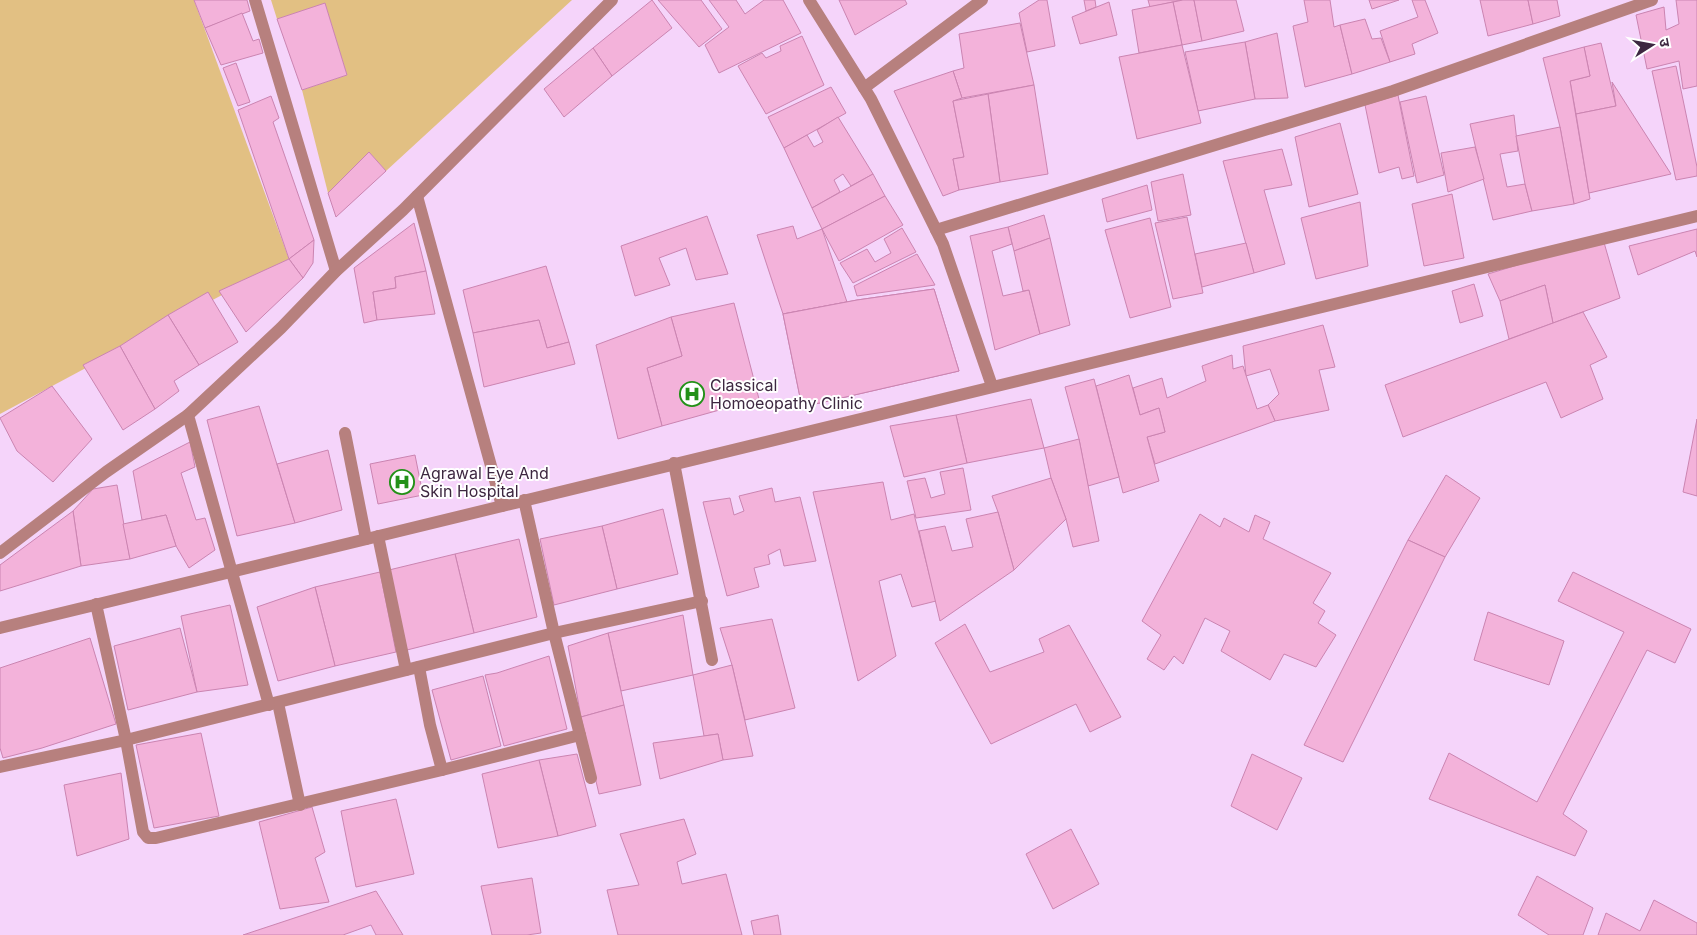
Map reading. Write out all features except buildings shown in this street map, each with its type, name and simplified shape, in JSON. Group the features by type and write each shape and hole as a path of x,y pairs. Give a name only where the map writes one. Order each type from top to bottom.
{"street":[{"path":"255,0 336,271"},
{"path":"0,553 106,472 188,415 281,328 336,271 417,196 612,0"},
{"path":"809,0 871,99 943,244 992,386"},
{"path":"864,88 982,0"},
{"path":"936,230 1393,91 1652,0"},
{"path":"417,196 502,506"},
{"path":"0,628 1697,216"},
{"path":"188,415 231,571 273,704 300,805"},
{"path":"346,433 406,670"},
{"path":"674,463 712,660"},
{"path":"524,500 554,633 591,778"},
{"path":"0,767 126,740 554,633 702,601"},
{"path":"96,604 126,740 143,832 148,838 156,838 300,805 580,735"},
{"path":"418,667 442,770"}],"shaded area":[{"path":"0,0 194,0 289,259 0,414"},
{"path":"271,0 572,0 386,171 369,152 328,193 302,90 347,75 325,4 277,19"}],"place":[{"name":"Classical Homoeopathy Clinic","path":"692,394"},
{"name":"Agrawal Eye And Skin Hospital","path":"402,482"}]}
